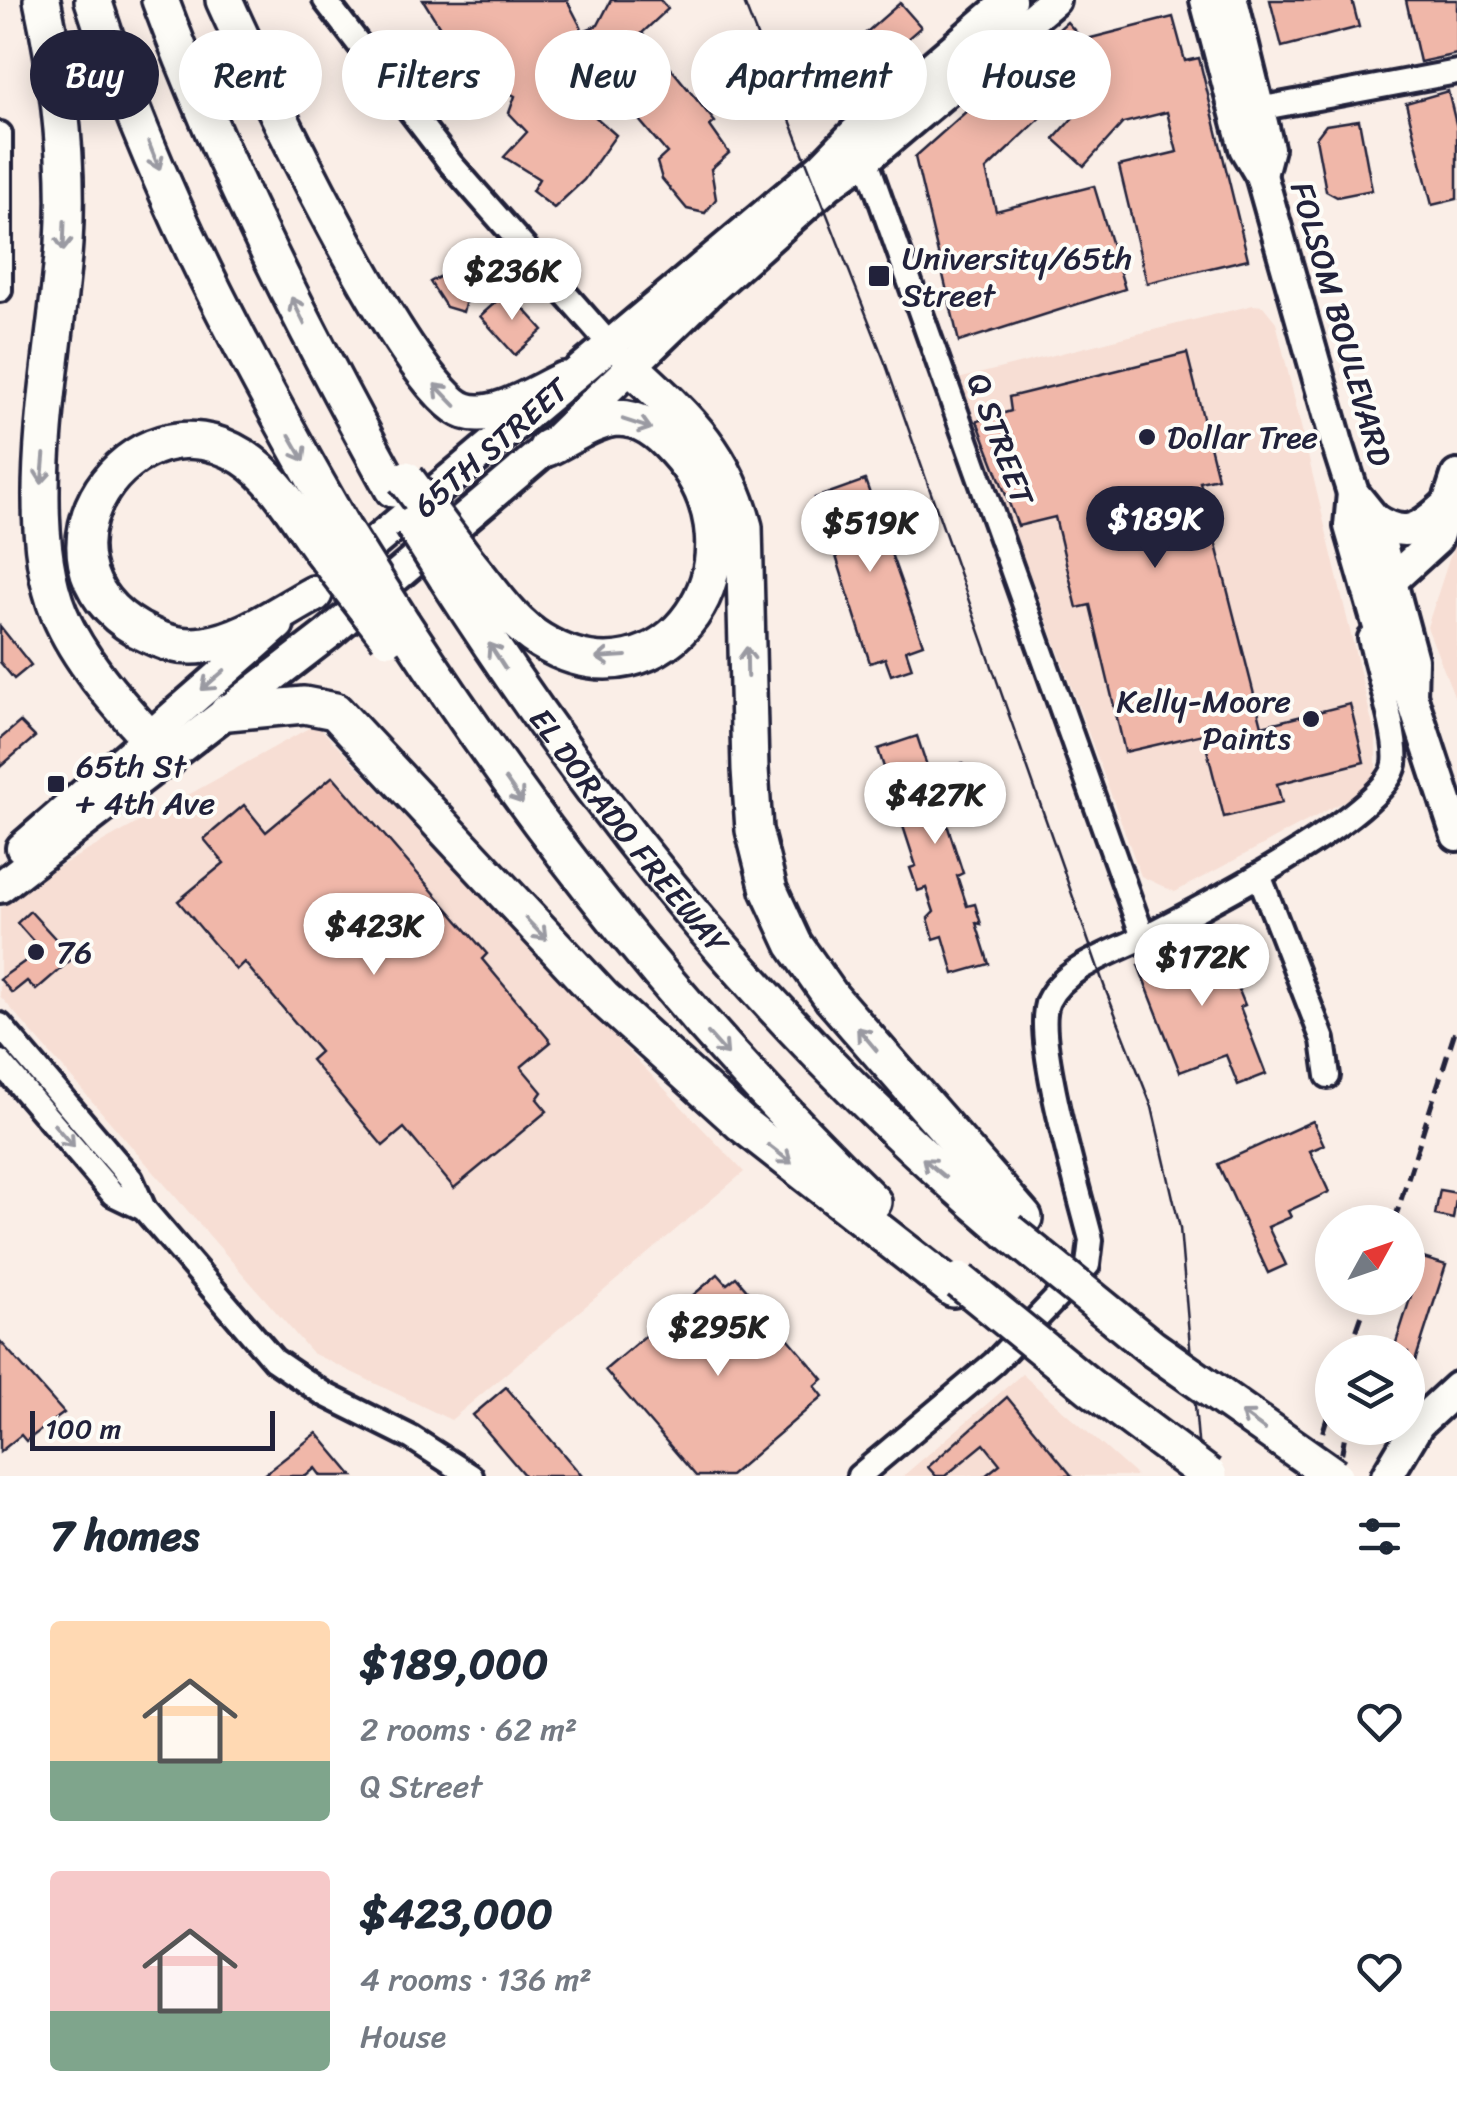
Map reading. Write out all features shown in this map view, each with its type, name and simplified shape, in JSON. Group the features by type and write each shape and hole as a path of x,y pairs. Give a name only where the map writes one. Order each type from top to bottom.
{"highway":[{"path":"42,0 53,50 64,144 64,239 40,512 44,564 59,613 84,659 158,748"},
{"name":"EL DORADO FREEWAY","path":"94,0 179,216 332,540 564,858 723,1050 957,1285"},
{"name":"EL DORADO FREEWAY","path":"160,0 246,204 323,362 457,571 518,689 640,854 773,1010 857,1097 1016,1224"},
{"path":"224,0 322,203 394,328 448,401 465,411 493,411 564,380"},
{"path":"621,357 694,426 717,456 739,508 744,527 754,830 777,908 794,944 832,998 1016,1224 1152,1348 1334,1476"},
{"path":"457,571 526,630 555,648 580,656 622,657 646,650 688,622 708,584 714,559 713,516 698,475 661,434 629,419 612,418 548,448"},
{"path":"314,594 219,642 173,645 131,625 104,599 86,564 84,541 96,496 121,466 161,445 216,445 246,458 332,540"},
{"path":"228,712 304,705 335,711 603,998 741,1123 1209,1476"}],"main road":[{"name":"65TH STREET","path":"0,868 158,748 228,712 328,634 548,448 621,357 709,291 828,185 861,145 1010,0"},
{"name":"65TH STREET","path":"861,145 1054,0"},
{"name":"FOLSOM BOULEVARD","path":"1206,0 1245,148 1261,175 1288,283 1354,492 1388,658 1412,696 1457,834"},
{"name":"FOLSOM BOULEVARD","path":"1232,0 1268,148 1261,175"},
{"name":"65TH STREET","path":"0,887 158,748 314,594 564,380 621,357"},
{"path":"1391,581 1436,540 1457,476"},
{"path":"1362,522 1406,532 1420,528 1445,506"},
{"name":"FOLSOM BOULEVARD","path":"1362,522 1391,581 1412,660 1412,696"},
{"path":"1425,1403 1457,1370"},
{"path":"1386,1476 1418,1424 1457,1388"},
{"path":"1372,1476 1391,1445"}],"street":[{"path":"325,0 433,142 621,357"},
{"path":"1258,109 1457,72"},
{"path":"0,134 0,290"},
{"name":"Q STREET","path":"861,145 1143,938"},
{"path":"859,1476 994,1363 1088,1265 1090,1240 1045,1045 1048,1002 1068,978 1259,875 1362,808 1390,782 1396,761 1362,522"},
{"path":"1259,875 1324,1040 1328,1076"},
{"path":"0,1025 131,1178 144,1209 274,1360 324,1394 412,1438 472,1476"},
{"path":"0,1062 113,1194 144,1209"}],"shaded area":[{"path":"1253,305 1263,306 1276,322 1376,739 1376,773 1363,791 1175,892 1141,876 958,379"},
{"path":"1457,535 1457,703 1427,627"},
{"path":"316,724 744,1172 451,1420 312,1353 0,996 0,909 49,872"},
{"path":"1022,1374 1137,1476 903,1476"}],"building":[{"path":"423,0 567,0 582,30 535,30 535,120 599,120 616,135 584,180 554,208 532,191 539,179 504,157 527,132 515,119 515,30 442,30"},
{"path":"611,0 660,0 668,9 645,30 586,30 598,25"},
{"path":"1270,0 1352,0 1359,27 1282,47"},
{"path":"1406,0 1457,0 1457,54 1420,62"},
{"path":"900,3 921,27 918,30 869,30"},
{"path":"1173,17 1185,61 1199,58 1248,259 1147,283 1119,166 1177,152 1167,112 1123,123 1084,166 1054,139 1071,120 1111,120 1111,33"},
{"path":"1067,22 1074,30 1058,30"},
{"path":"671,68 691,93 691,120 713,120 710,126 729,153 711,169 716,199 705,213 687,209 662,179 657,162 667,153 639,120 671,120"},
{"path":"1448,91 1457,128 1457,199 1432,205 1406,103"},
{"path":"957,120 1038,120 986,170 996,211 1094,186 1125,289 959,342 915,157"},
{"path":"1359,120 1372,190 1337,197 1326,191 1316,138 1326,125"},
{"path":"456,268 473,273 463,312 446,307 430,282"},
{"path":"508,291 543,330 515,355 480,316"},
{"path":"1187,353 1218,478 1200,482 1262,726 1350,704 1364,762 1277,784 1282,803 1224,817 1203,734 1125,752 1090,605 1077,608 1055,517 1018,526 977,421 1011,411 1009,397"},
{"path":"865,480 923,644 906,650 912,668 891,675 885,658 870,663 828,531 823,533 815,510 819,509 815,498"},
{"path":"0,626 31,665 14,679 0,662"},
{"path":"20,722 35,737 0,767 0,739"},
{"path":"917,736 930,775 962,763 975,780 970,782 971,787 939,800 963,873 957,876 967,906 975,904 981,924 976,923 989,964 954,974 943,936 934,939 928,918 934,912 926,888 918,891 910,868 916,866 878,749"},
{"path":"333,776 487,954 482,959 551,1042 521,1067 542,1092 537,1099 547,1111 454,1188 404,1128 383,1146 311,1060 320,1052 244,962 236,970 178,901 224,863 204,839 244,805 266,832"},
{"path":"30,911 73,958 36,990 27,981 12,993 0,979 41,950 17,923"},
{"path":"1212,936 1216,946 1220,944 1245,1005 1240,1007 1266,1074 1238,1085 1226,1055 1180,1072 1138,965"},
{"path":"1313,1121 1324,1145 1310,1151 1329,1192 1288,1211 1291,1217 1268,1227 1286,1265 1268,1273 1218,1164"},
{"path":"1440,1190 1457,1193 1453,1219 1435,1215"},
{"path":"1425,1259 1446,1265 1424,1335 1398,1335 1405,1315 1425,1315"},
{"path":"718,1274 727,1284 736,1277 823,1379 815,1386 823,1396 730,1476 696,1476 605,1370"},
{"path":"0,1341 64,1413 26,1441 21,1435 0,1452"},
{"path":"506,1387 582,1476 525,1476 473,1415"},
{"path":"1007,1397 1072,1476 985,1476 1000,1464 984,1444 945,1476 936,1476 928,1467"},
{"path":"317,1433 353,1476 321,1476 315,1468 306,1476 262,1476"}],"tram line":[{"path":"743,0 886,365 1106,991 1152,1107 1180,1228 1201,1476"}],"railway":[{"path":"1399,1205 1457,1025"},
{"path":"1355,1335 1362,1315"},
{"path":"1309,1476 1319,1445"},
{"path":"1338,1476 1343,1445"}],"place":[{"name":"University/65th Street","path":"879,276"},
{"name":"Dollar Tree","path":"1147,437"},
{"name":"Kelly-Moore Paints","path":"1311,719"},
{"name":"65th St + 4th Ave","path":"56,784"},
{"name":"76","path":"36,952"}]}
